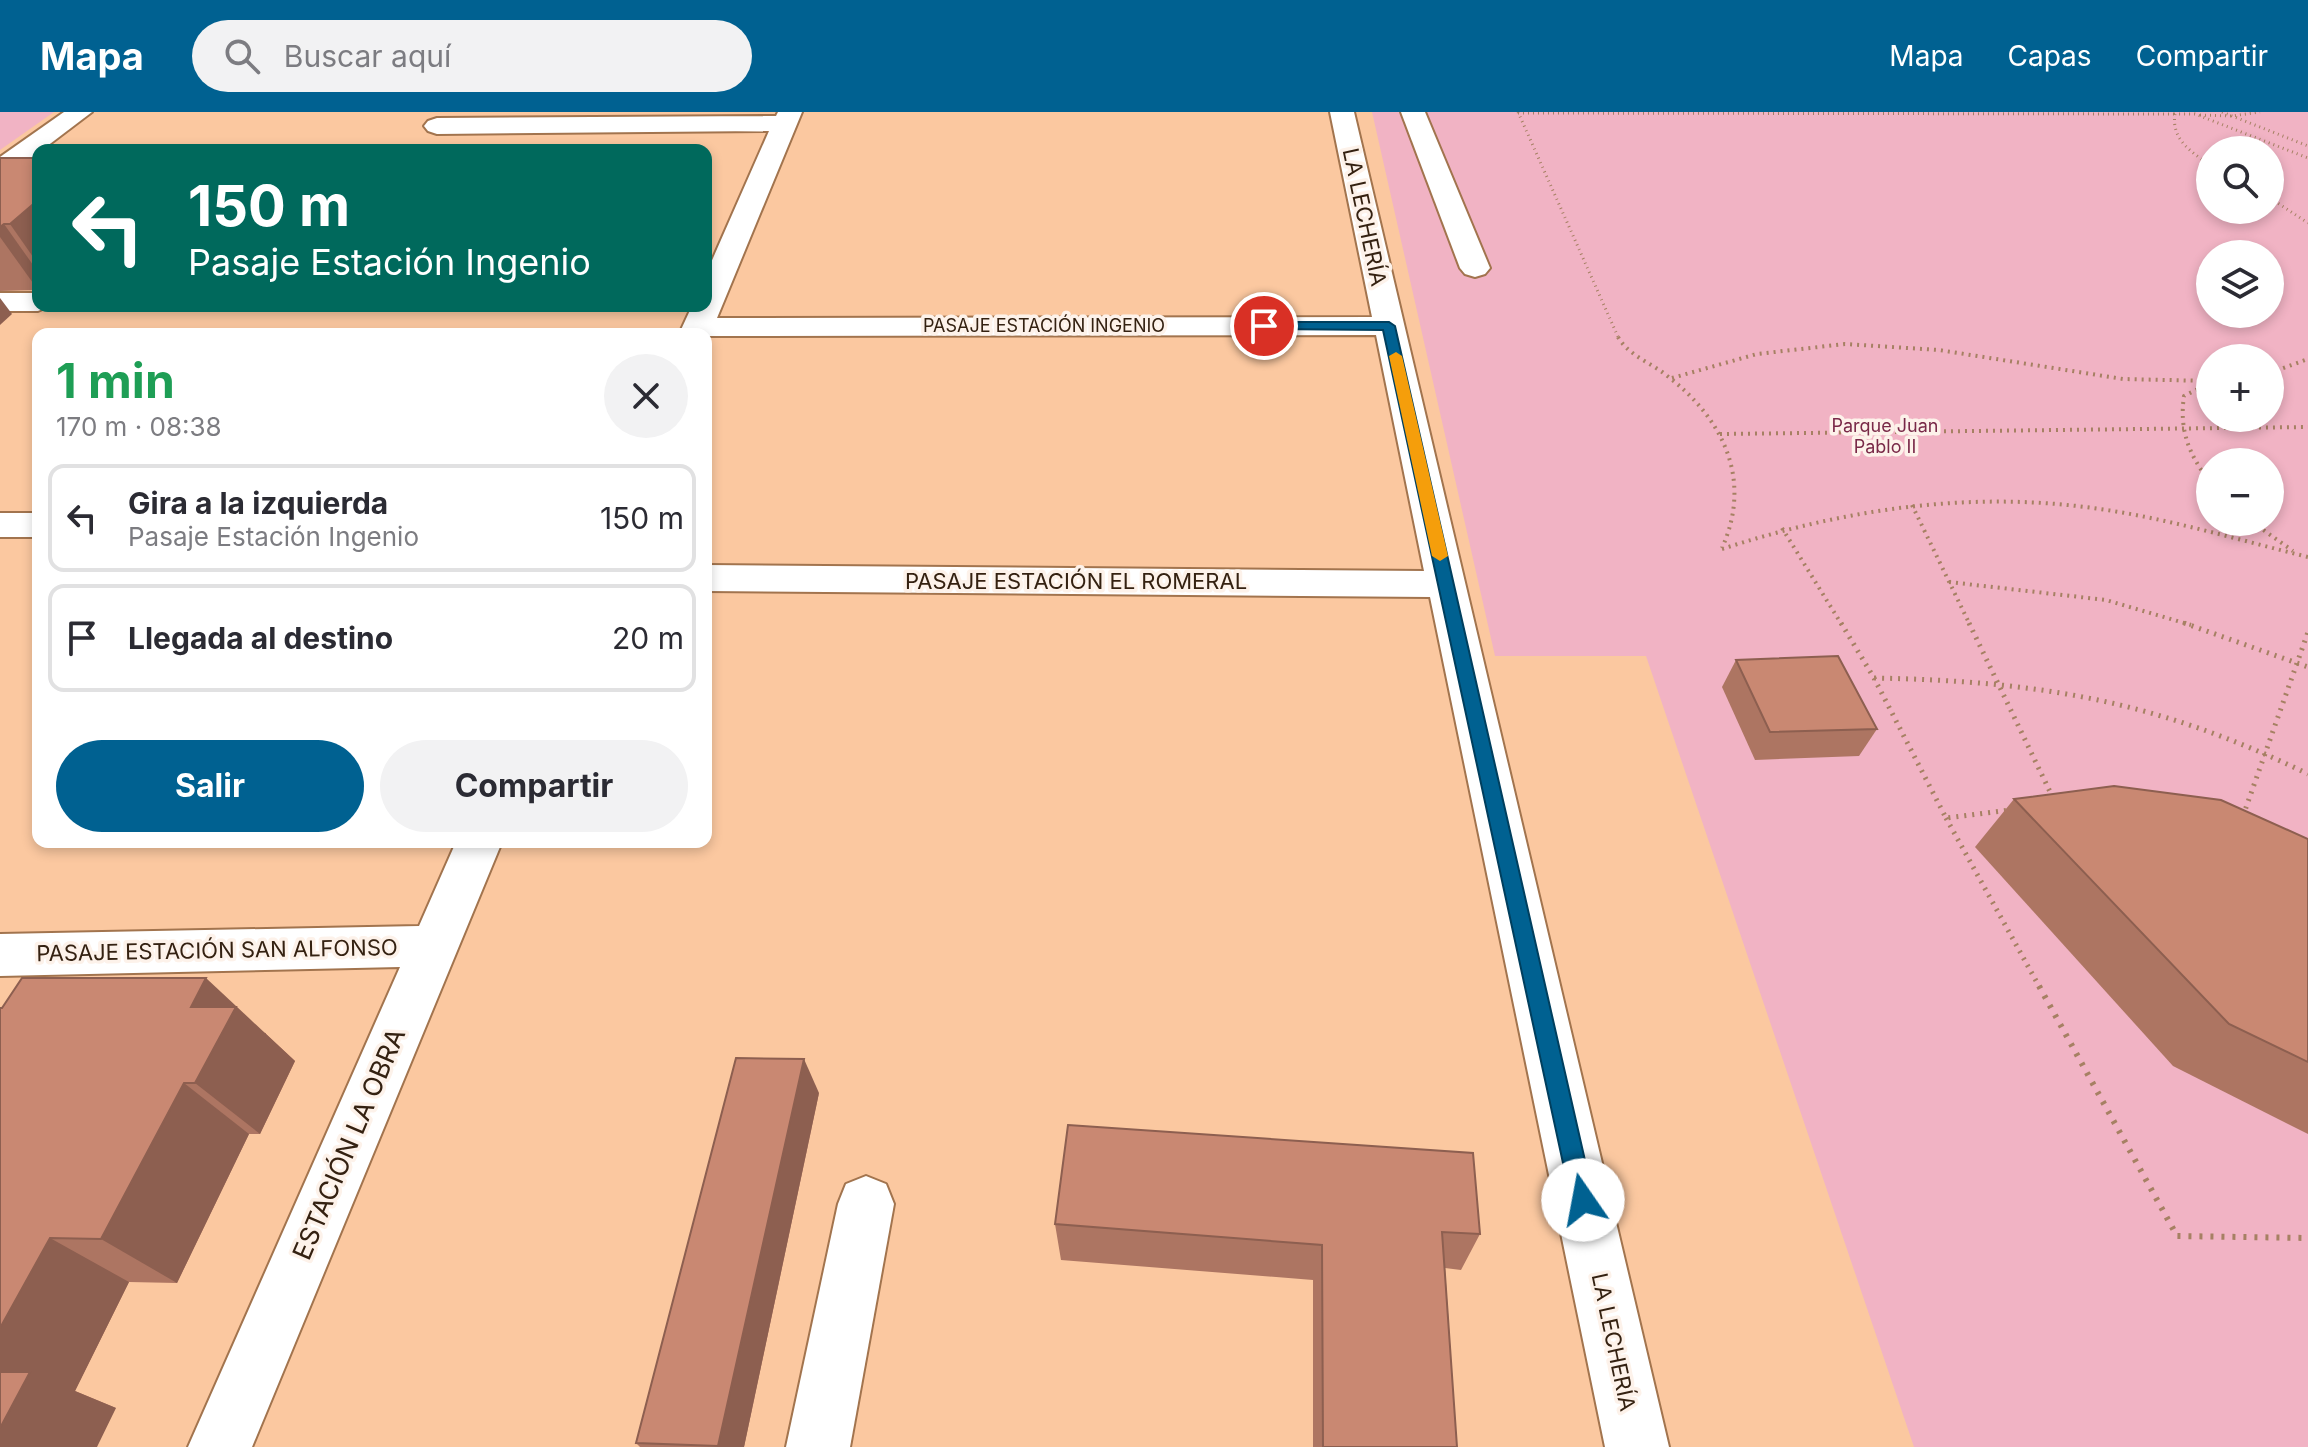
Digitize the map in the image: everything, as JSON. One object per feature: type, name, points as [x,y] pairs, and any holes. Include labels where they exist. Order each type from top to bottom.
[{"type":"street","points":[[35,144],[80,112]]},
{"type":"street","name":"LA LECHERÍA","points":[[1342,112],[1637,1447]]},
{"type":"street","points":[[1413,112],[1475,268]]},
{"type":"street","points":[[437,126],[788,118],[712,294]]},
{"type":"street","points":[[0,169],[32,146]]},
{"type":"street","points":[[0,302],[32,302]]},
{"type":"street","name":"PASAJE ESTACIÓN INGENIO","points":[[703,315],[1389,326]]},
{"type":"street","points":[[0,525],[32,525]]},
{"type":"street","name":"PASAJE ESTACIÓN EL ROMERAL","points":[[712,578],[1446,584]]},
{"type":"street","name":"ESTACIÓN LA OBRA","points":[[220,1447],[476,848]]},
{"type":"street","name":"PASAJE ESTACIÓN SAN ALFONSO","points":[[0,955],[434,946]]},
{"type":"street","points":[[818,1447],[866,1204]]},
{"type":"path","points":[[2260,112],[2232,116],[1518,112],[1622,346],[1672,378],[1699,404],[1720,434],[1736,489],[1734,518],[1722,549],[1782,528],[1912,504],[2055,504],[2098,508],[2308,557]]},
{"type":"path","points":[[2222,112],[2308,146]]},
{"type":"path","points":[[2175,114],[2174,129],[2180,141],[2196,154]]},
{"type":"path","points":[[2195,114],[2308,158]]},
{"type":"path","points":[[2284,207],[2308,223]]},
{"type":"path","points":[[1672,378],[1769,351],[1844,344],[1938,349],[2096,376],[2196,382]]},
{"type":"path","points":[[2284,368],[2308,359]]},
{"type":"path","points":[[2196,390],[2184,396],[2182,429],[2185,445],[2196,461]]},
{"type":"path","points":[[1720,434],[2308,427]]},
{"type":"path","points":[[1912,504],[2059,810]]},
{"type":"path","points":[[1782,528],[1874,678],[1946,818],[2177,1236],[2308,1238]]},
{"type":"path","points":[[2272,536],[2297,554]]},
{"type":"path","points":[[1949,582],[2106,600],[2308,667]]},
{"type":"path","points":[[2240,826],[2308,632]]},
{"type":"path","points":[[1874,678],[1997,684],[2140,708],[2201,726],[2308,774]]},
{"type":"path","points":[[1946,818],[2013,810]]},
{"type":"green space","points":[[0,112],[54,112],[0,150]]},
{"type":"green space","name":"Parque Juan Pablo II","points":[[1372,112],[2308,112],[2308,1447],[1914,1447],[1646,656],[1495,656]]},
{"type":"building","points":[[0,158],[32,158],[32,205],[10,224],[0,227]]},
{"type":"building","points":[[1838,656],[1877,729],[1770,732],[1736,660]]},
{"type":"building","points":[[2114,786],[2221,800],[2308,839],[2308,1062],[2229,1024],[2014,799]]},
{"type":"building","points":[[22,978],[206,978],[191,1007],[236,1007],[195,1083],[184,1083],[101,1239],[50,1238],[0,1328],[0,1008]]},
{"type":"building","points":[[736,1058],[804,1059],[718,1446],[636,1443]]},
{"type":"building","points":[[1068,1125],[1473,1153],[1480,1234],[1442,1232],[1457,1447],[1323,1447],[1322,1245],[1055,1224]]},
{"type":"building","points":[[0,1372],[30,1372],[0,1428]]},
{"type":"slow traffic","points":[[1396,356],[1440,556]]},
{"type":"route","points":[[1264,326],[1389,326],[1583,1200]]}]
